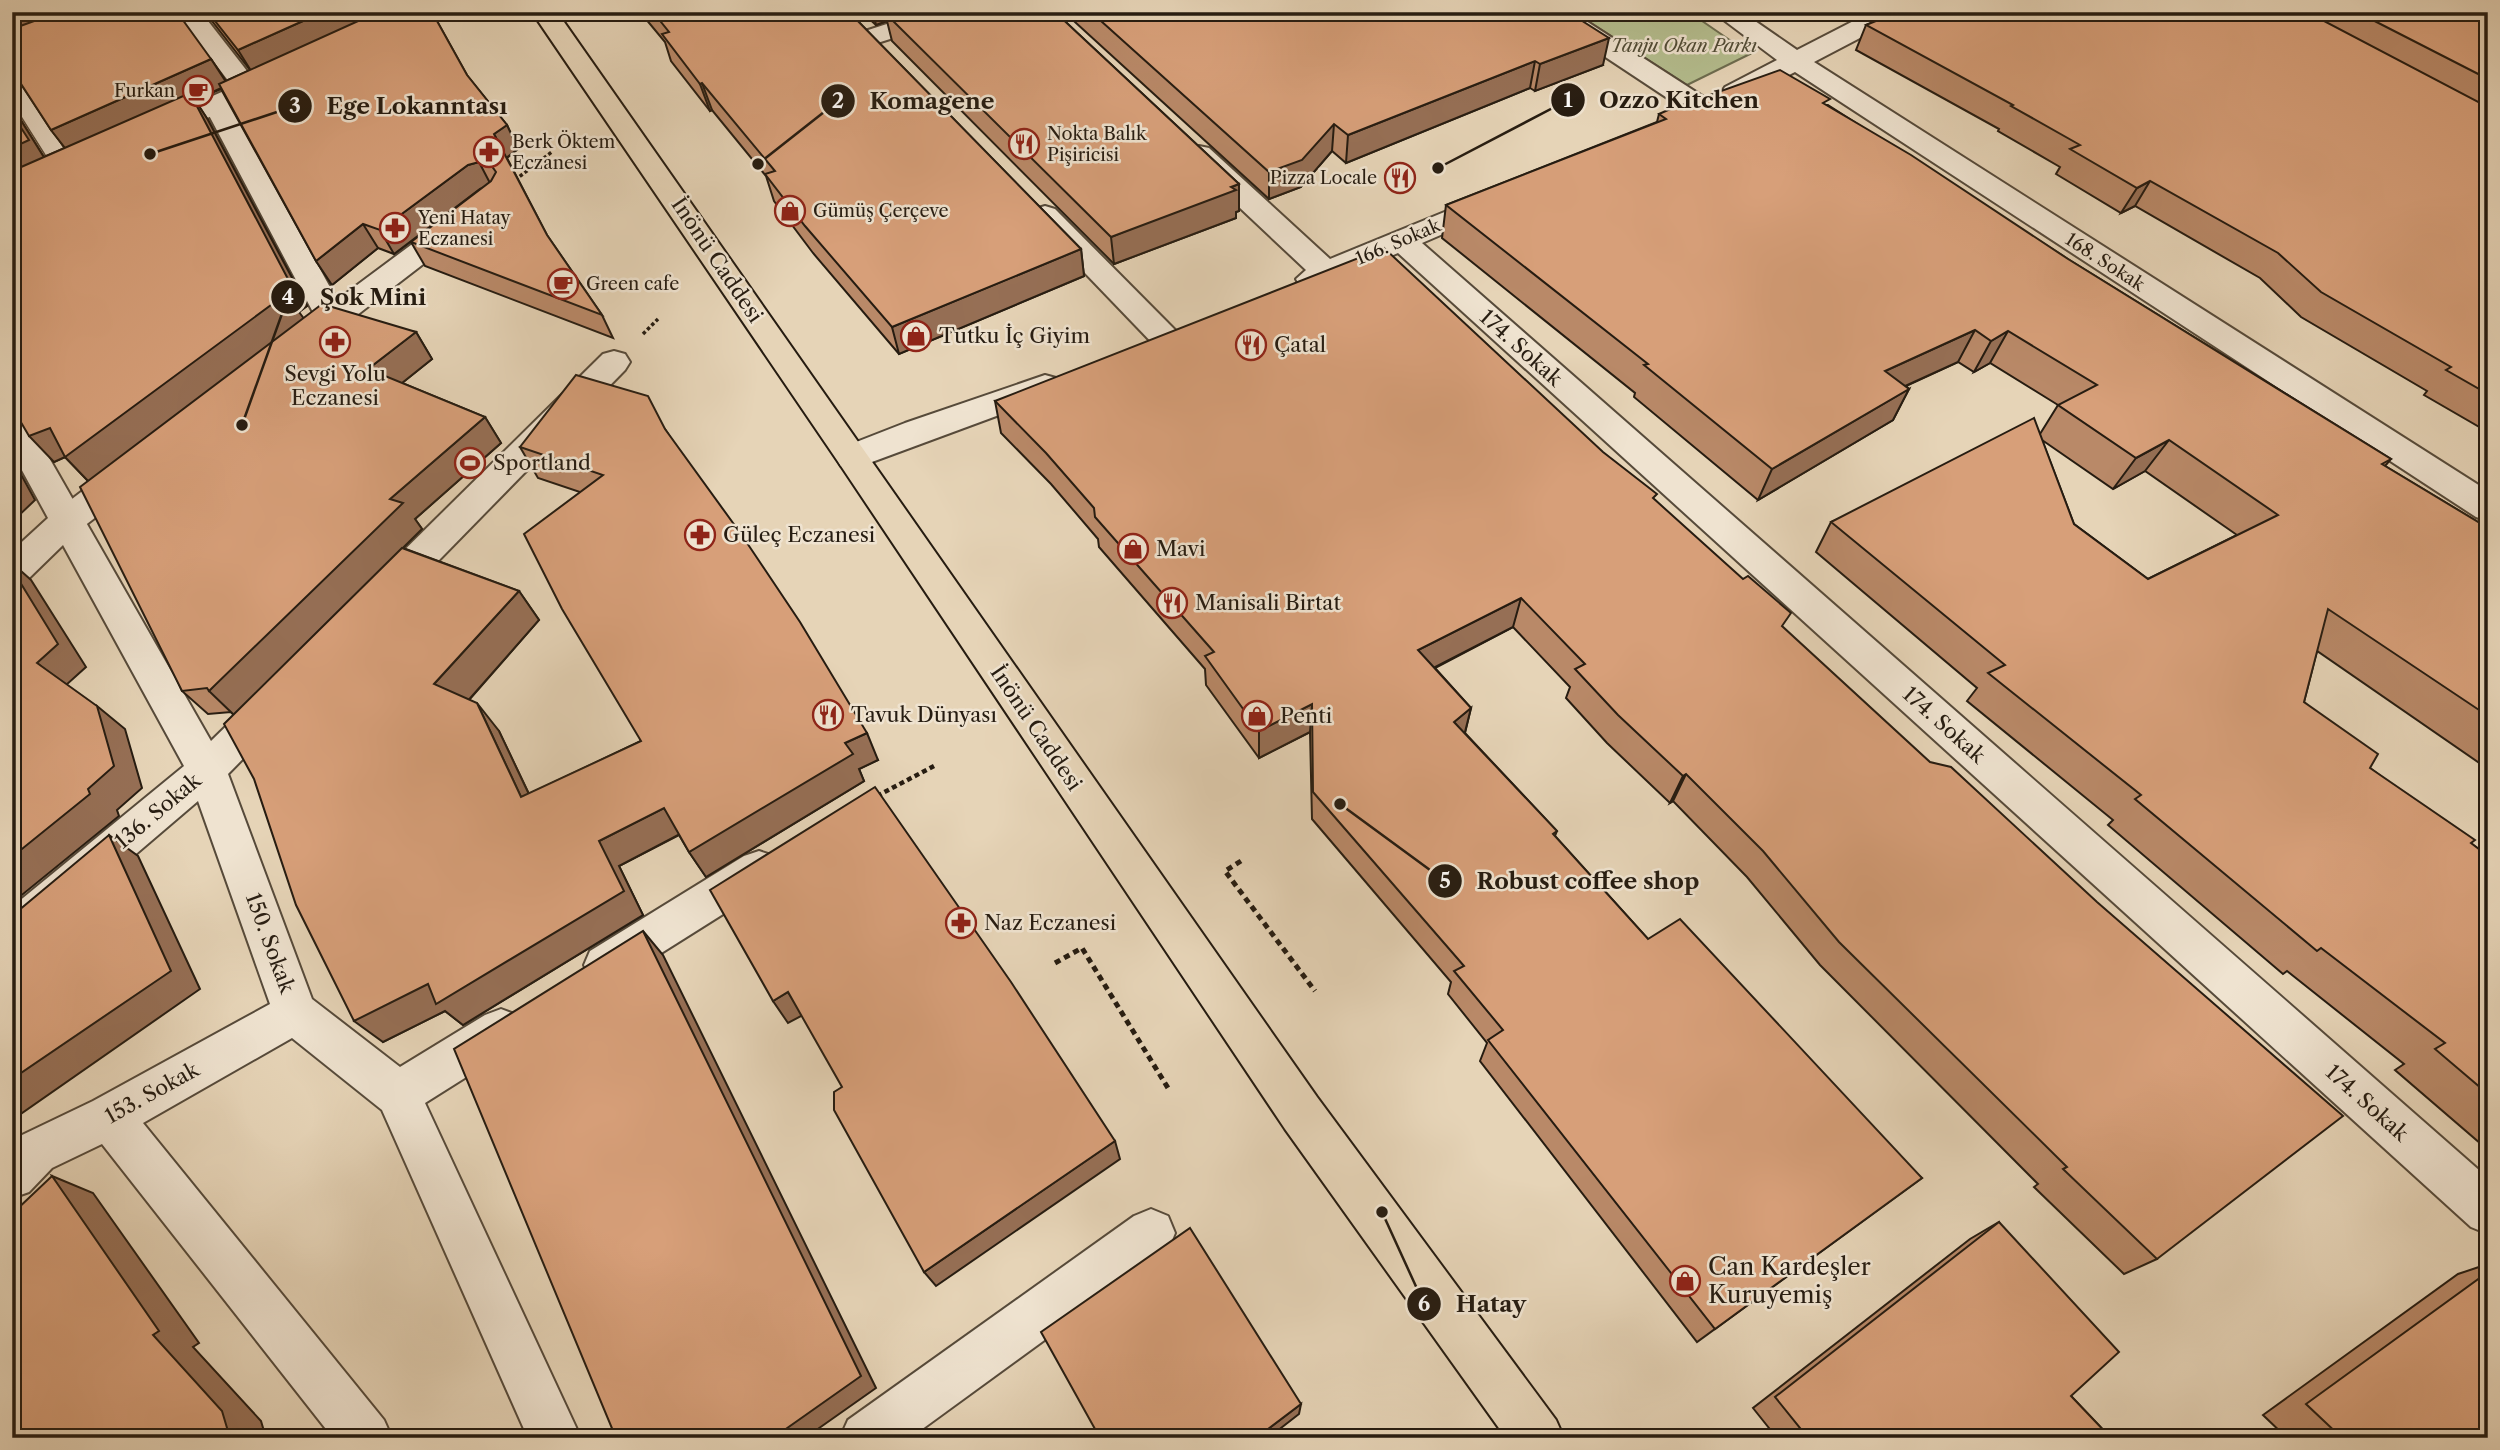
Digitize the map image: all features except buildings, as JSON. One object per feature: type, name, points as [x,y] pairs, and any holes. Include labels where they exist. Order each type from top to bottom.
[{"type":"main road","name":"İnönü Caddesi","points":[[544,12],[853,457],[1301,1113],[1538,1438]]},
{"type":"street","points":[[188,12],[248,89]]},
{"type":"street","points":[[871,38],[951,12]]},
{"type":"street","points":[[1554,12],[1691,115],[1891,12]]},
{"type":"street","name":"168. Sokak","points":[[1725,12],[1797,62],[2474,499]]},
{"type":"street","points":[[129,143],[296,67]]},
{"type":"street","points":[[216,104],[332,319]]},
{"type":"street","points":[[1176,133],[1326,272]]},
{"type":"street","points":[[56,177],[92,160]]},
{"type":"street","points":[[1025,195],[1169,342]]},
{"type":"street","name":"166. Sokak","points":[[1290,288],[1511,195]]},
{"type":"street","points":[[277,361],[492,197]]},
{"type":"street","name":"174. Sokak","points":[[1401,240],[2488,1210]]},
{"type":"street","points":[[362,615],[614,362]]},
{"type":"street","points":[[853,457],[1069,378]]},
{"type":"street","name":"150. Sokak","points":[[12,422],[207,770],[295,1013],[398,1094],[555,1438]]},
{"type":"street","points":[[12,572],[67,521],[155,454]]},
{"type":"street","points":[[2474,499],[2488,470]]},
{"type":"street","name":"136. Sokak","points":[[12,933],[207,770],[295,683]]},
{"type":"street","points":[[573,985],[795,847]]},
{"type":"street","points":[[398,1094],[538,1006]]},
{"type":"street","name":"153. Sokak","points":[[12,1175],[36,1152],[109,1117],[295,1013]]},
{"type":"street","points":[[109,1117],[366,1438]]},
{"type":"street","points":[[866,1438],[1152,1233]]},
{"type":"lane","points":[[12,83],[56,177]]},
{"type":"path","points":[[492,197],[553,152]]},
{"type":"path","points":[[877,796],[934,766]]},
{"type":"path","points":[[1241,861],[1225,871],[1315,991]]},
{"type":"path","points":[[1055,963],[1082,948],[1168,1088]]},
{"type":"green space","name":"Tanju Okan Parkı","points":[[1574,12],[1689,12],[1750,54],[1687,85]]},
{"type":"place","name":"Furkan","points":[[198,91]]},
{"type":"place","name":"Nokta Balık Pişiricisi","points":[[1024,144]]},
{"type":"place","name":"Berk Öktem Eczanesi","points":[[489,152]]},
{"type":"place","name":"Ege Lokanntası","points":[[150,154]]},
{"type":"place","name":"Komagene","points":[[758,164]]},
{"type":"place","name":"Ozzo Kitchen","points":[[1438,168]]},
{"type":"place","name":"Pizza Locale","points":[[1400,178]]},
{"type":"place","name":"Gümüş Çerçeve","points":[[790,211]]},
{"type":"place","name":"Yeni Hatay Eczanesi","points":[[395,228]]},
{"type":"place","name":"Green cafe","points":[[563,284]]},
{"type":"place","name":"Tutku İç Giyim","points":[[916,336]]},
{"type":"place","name":"Sevgi Yolu Eczanesi","points":[[335,342]]},
{"type":"place","name":"Çatal","points":[[1251,345]]},
{"type":"place","name":"Şok Mini","points":[[242,425]]},
{"type":"place","name":"Sportland","points":[[470,463]]},
{"type":"place","name":"Güleç Eczanesi","points":[[700,535]]},
{"type":"place","name":"Mavi","points":[[1133,549]]},
{"type":"place","name":"Manisali Birtat","points":[[1172,603]]},
{"type":"place","name":"Tavuk Dünyası","points":[[828,715]]},
{"type":"place","name":"Penti","points":[[1257,716]]},
{"type":"place","name":"Robust coffee shop","points":[[1340,804]]},
{"type":"place","name":"Naz Eczanesi","points":[[961,923]]},
{"type":"place","name":"Hatay","points":[[1382,1212]]},
{"type":"place","name":"Can Kardeşler Kuruyemiş","points":[[1685,1281]]}]
